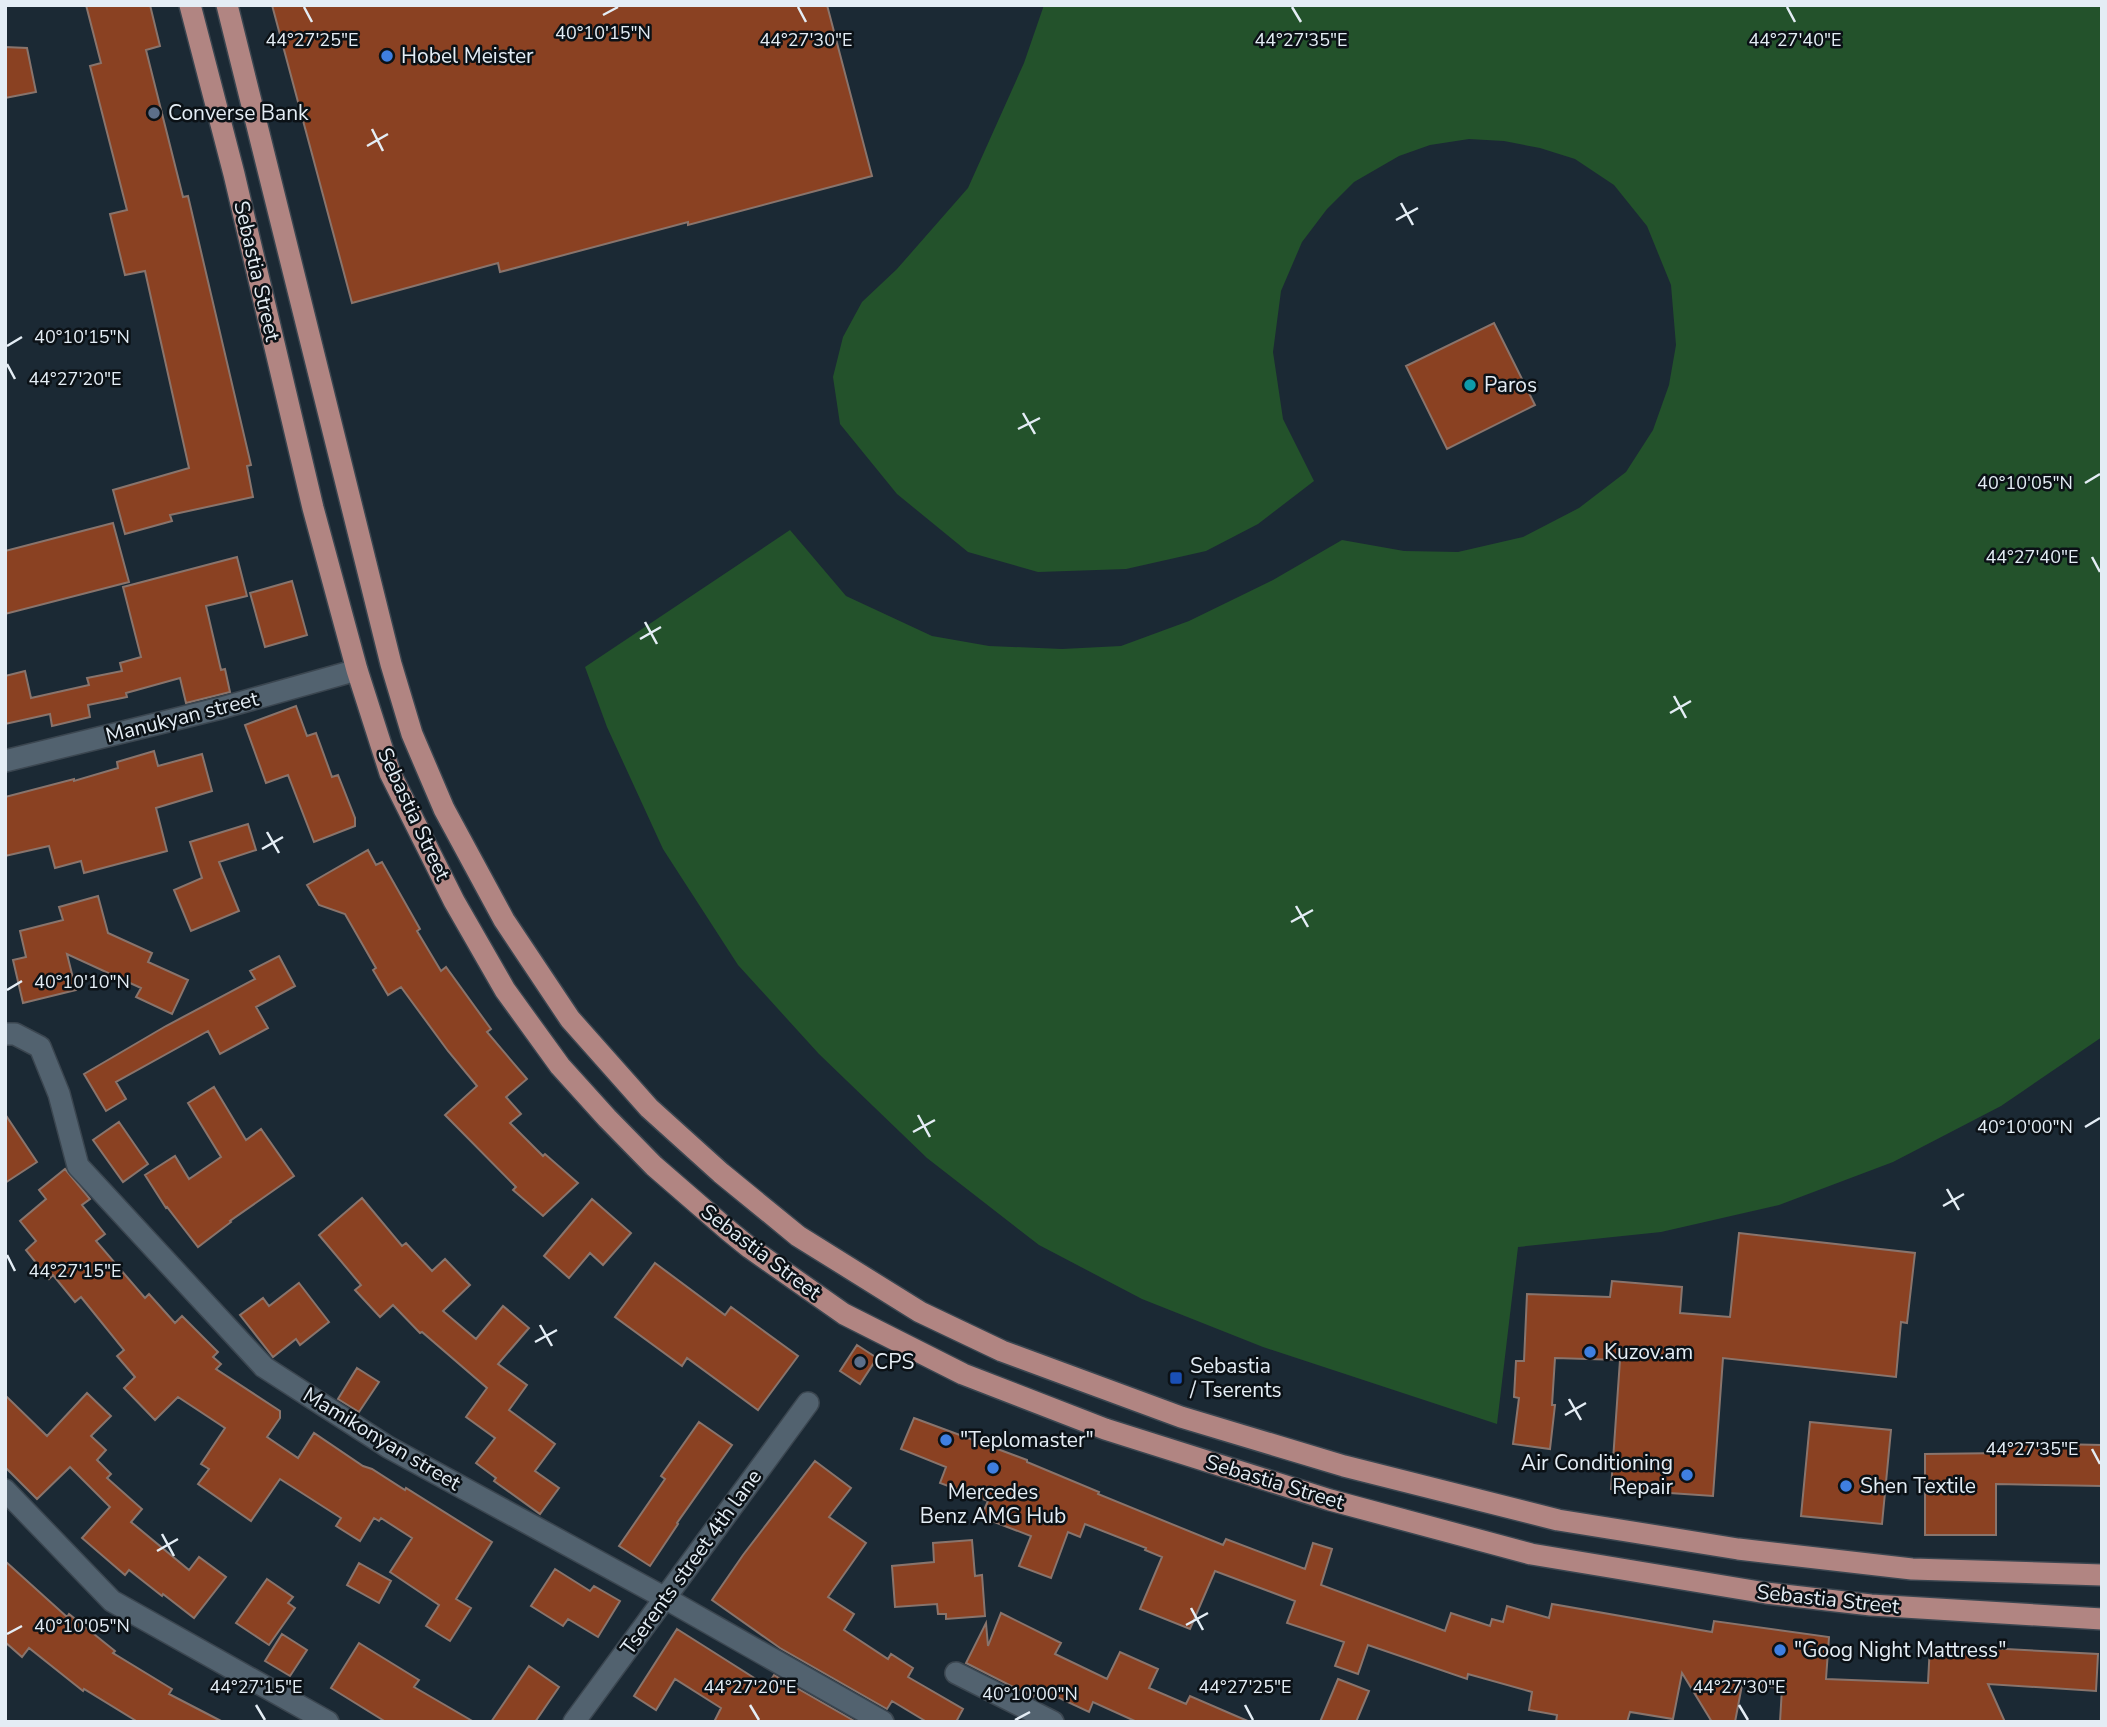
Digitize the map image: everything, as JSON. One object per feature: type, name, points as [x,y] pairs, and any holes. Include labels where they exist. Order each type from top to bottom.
[{"type":"main road","name":"Sebastia Street","points":[[190,5],[234,174],[313,509],[357,670],[390,773],[449,889],[505,990],[560,1066],[654,1166],[750,1248],[844,1314],[962,1374],[1105,1429],[1330,1500],[1531,1554],[1766,1593],[1871,1605],[2102,1619]]},
{"type":"main road","name":"Sebastia Street","points":[[227,5],[385,638],[412,734],[444,809],[498,907],[570,1019],[649,1108],[721,1173],[798,1236],[920,1312],[1002,1351],[1181,1417],[1345,1466],[1558,1520],[1738,1549],[1912,1569],[2102,1575]]},
{"type":"street","name":"Manukyan street","points":[[5,761],[221,708],[357,670]]},
{"type":"street","name":"Mamikonyan street","points":[[5,1034],[15,1034],[40,1047],[59,1094],[78,1166],[264,1367],[388,1447],[666,1598],[883,1722]]},
{"type":"street","name":"Tserents street 4th lane","points":[[574,1722],[808,1403]]},
{"type":"street","points":[[5,1490],[112,1601],[328,1722]]},
{"type":"street","points":[[956,1673],[1053,1722]]},
{"type":"green space","points":[[1044,5],[2102,5],[2102,1037],[2001,1106],[1893,1162],[1779,1205],[1661,1232],[1518,1247],[1497,1424],[1263,1347],[1142,1299],[1039,1245],[927,1158],[819,1054],[738,965],[663,849],[607,727],[585,667],[790,530],[846,596],[932,636],[989,646],[1062,649],[1121,646],[1189,621],[1273,580],[1342,540],[1404,551],[1458,552],[1523,537],[1579,508],[1626,472],[1653,430],[1669,385],[1676,345],[1671,285],[1647,226],[1614,185],[1575,159],[1504,141],[1469,139],[1430,145],[1399,156],[1354,182],[1327,209],[1302,242],[1281,291],[1273,352],[1283,419],[1314,481],[1258,524],[1206,551],[1126,569],[1038,572],[968,552],[897,494],[840,424],[833,377],[843,337],[862,302],[897,269],[968,188],[1024,63]]},
{"type":"building","points":[[86,5],[150,5],[160,46],[146,50],[183,197],[188,196],[251,465],[247,466],[253,497],[170,515],[172,521],[125,534],[113,490],[189,468],[145,271],[125,275],[110,214],[127,210],[90,66],[101,63]]},
{"type":"building","points":[[272,5],[827,5],[872,176],[500,272],[498,263],[352,303]]},
{"type":"building","points":[[5,47],[27,48],[36,92],[5,98]]},
{"type":"building","name":"Paros","points":[[1494,323],[1535,405],[1447,449],[1406,366]]},
{"type":"building","points":[[113,523],[129,582],[5,614],[5,551]]},
{"type":"building","points":[[237,557],[247,596],[206,606],[221,670],[225,669],[230,692],[186,703],[180,678],[126,693],[127,697],[88,705],[90,717],[52,726],[50,714],[5,724],[5,676],[25,671],[31,698],[89,685],[87,678],[122,671],[120,663],[141,657],[123,587]]},
{"type":"building","points":[[292,581],[307,635],[265,647],[250,593]]},
{"type":"building","points":[[296,706],[307,736],[316,733],[332,777],[338,775],[355,818],[355,826],[314,842],[288,775],[266,783],[245,725]]},
{"type":"building","points":[[154,751],[158,766],[202,754],[212,791],[156,808],[167,851],[84,873],[81,861],[55,868],[49,846],[5,856],[5,797],[118,768],[117,762]]},
{"type":"building","points":[[248,824],[256,850],[219,862],[239,911],[191,931],[174,890],[202,878],[190,842]]},
{"type":"building","points":[[368,850],[376,865],[382,862],[441,971],[446,967],[491,1029],[487,1032],[527,1079],[506,1097],[521,1114],[510,1123],[543,1156],[545,1154],[578,1183],[543,1216],[513,1190],[516,1187],[445,1115],[477,1086],[401,987],[388,995],[345,914],[319,905],[307,885]]},
{"type":"building","points":[[98,896],[108,933],[152,953],[148,962],[188,980],[172,1014],[136,997],[141,988],[67,954],[76,990],[23,1003],[13,960],[26,957],[20,931],[63,920],[59,907]]},
{"type":"building","points":[[279,956],[295,986],[256,1007],[268,1028],[220,1054],[208,1031],[116,1082],[126,1099],[106,1111],[84,1074],[166,1026],[255,979],[250,971]]},
{"type":"building","points":[[214,1087],[246,1140],[261,1129],[294,1176],[198,1247],[166,1208],[145,1175],[175,1156],[189,1179],[221,1157],[188,1103]]},
{"type":"building","points":[[5,1114],[37,1162],[5,1183]]},
{"type":"building","points":[[119,1122],[148,1164],[123,1182],[93,1140]]},
{"type":"building","points":[[65,1169],[90,1199],[82,1205],[105,1234],[96,1241],[145,1298],[149,1294],[175,1323],[182,1316],[218,1352],[213,1357],[221,1364],[216,1369],[280,1411],[280,1418],[267,1437],[298,1458],[314,1433],[363,1466],[405,1490],[406,1488],[492,1542],[456,1599],[471,1608],[450,1641],[426,1626],[439,1605],[390,1572],[412,1538],[381,1518],[379,1521],[374,1518],[360,1541],[336,1526],[341,1518],[280,1479],[251,1521],[198,1484],[209,1469],[201,1464],[225,1428],[178,1397],[155,1420],[124,1388],[135,1377],[117,1356],[124,1350],[81,1297],[75,1302],[53,1275],[49,1279],[26,1250],[36,1241],[20,1221],[46,1199],[39,1190]]},
{"type":"building","points":[[362,1198],[402,1246],[406,1243],[432,1271],[445,1259],[470,1285],[443,1311],[476,1339],[503,1306],[529,1328],[498,1364],[527,1385],[509,1410],[555,1444],[535,1471],[559,1488],[540,1514],[494,1481],[496,1478],[476,1463],[495,1438],[466,1417],[487,1388],[420,1333],[393,1305],[380,1317],[355,1290],[361,1285],[319,1235]]},
{"type":"building","points":[[592,1199],[631,1233],[603,1265],[590,1253],[569,1278],[544,1256]]},
{"type":"building","points":[[1739,1233],[1915,1253],[1907,1323],[1901,1322],[1896,1377],[1723,1358],[1713,1496],[1611,1489],[1620,1360],[1555,1358],[1552,1405],[1555,1405],[1550,1449],[1513,1444],[1519,1398],[1514,1397],[1516,1361],[1524,1361],[1527,1294],[1610,1297],[1612,1281],[1682,1287],[1680,1313],[1730,1317]]},
{"type":"building","points":[[655,1263],[725,1315],[731,1307],[798,1356],[758,1410],[687,1358],[682,1366],[615,1317]]},
{"type":"building","points":[[299,1283],[329,1322],[300,1345],[296,1339],[273,1357],[240,1315],[263,1298],[269,1306]]},
{"type":"building","points":[[857,1345],[877,1358],[860,1384],[840,1371]]},
{"type":"building","points":[[357,1368],[379,1382],[359,1412],[338,1399]]},
{"type":"building","points":[[87,1393],[111,1416],[91,1436],[106,1450],[97,1460],[111,1474],[107,1478],[142,1509],[131,1522],[189,1570],[199,1557],[226,1577],[194,1618],[129,1570],[125,1575],[82,1538],[110,1507],[70,1467],[37,1499],[5,1467],[5,1395],[47,1436]]},
{"type":"building","points":[[914,1418],[1027,1460],[1099,1492],[1098,1494],[1223,1545],[1226,1539],[1305,1569],[1313,1543],[1332,1549],[1321,1585],[1445,1631],[1451,1613],[1490,1626],[1492,1619],[1503,1622],[1507,1606],[1549,1618],[1552,1604],[1712,1632],[1714,1621],[1829,1637],[1826,1679],[1928,1683],[1930,1645],[2098,1654],[2096,1691],[1988,1684],[2005,1722],[1780,1722],[1782,1688],[1742,1685],[1735,1722],[1712,1722],[1682,1673],[1673,1719],[1630,1712],[1627,1722],[1556,1722],[1557,1715],[1529,1710],[1532,1692],[1468,1674],[1467,1679],[1368,1645],[1358,1674],[1335,1666],[1344,1642],[1287,1623],[1295,1601],[1215,1571],[1190,1629],[1140,1609],[1162,1557],[1085,1524],[1080,1537],[1068,1532],[1051,1578],[1019,1566],[1031,1536],[981,1517],[988,1501],[940,1483],[946,1467],[901,1449]]},
{"type":"building","points":[[699,1422],[732,1445],[650,1566],[619,1546],[665,1479],[661,1476]]},
{"type":"building","points":[[1810,1422],[1891,1430],[1882,1524],[1801,1516]]},
{"type":"building","points":[[2005,1443],[2102,1445],[2102,1486],[1996,1484],[1996,1535],[1925,1535],[1925,1454],[2005,1453]]},
{"type":"building","points":[[815,1461],[851,1488],[829,1517],[866,1543],[828,1597],[854,1614],[844,1630],[888,1659],[891,1654],[913,1668],[908,1677],[963,1709],[956,1722],[927,1722],[892,1701],[887,1709],[780,1648],[712,1600]]},
{"type":"building","points":[[972,1540],[975,1576],[982,1575],[985,1616],[946,1619],[946,1614],[938,1614],[937,1604],[895,1607],[892,1566],[934,1562],[933,1543]]},
{"type":"building","points":[[5,1561],[67,1617],[69,1614],[115,1651],[113,1653],[172,1689],[169,1694],[223,1722],[138,1722],[84,1689],[83,1691],[29,1648],[22,1657],[5,1642]]},
{"type":"building","points":[[359,1563],[391,1581],[379,1603],[347,1585]]},
{"type":"building","points":[[555,1569],[590,1591],[594,1586],[620,1601],[598,1637],[568,1619],[563,1626],[531,1606]]},
{"type":"building","points":[[267,1579],[293,1597],[288,1603],[295,1608],[269,1645],[236,1623]]},
{"type":"building","points":[[1001,1613],[1061,1643],[1055,1654],[1107,1679],[1120,1652],[1158,1669],[1149,1688],[1186,1704],[1190,1696],[1250,1722],[1137,1722],[1093,1702],[1089,1712],[1038,1688],[1033,1697],[966,1663],[986,1623],[988,1646]]},
{"type":"building","points":[[677,1629],[767,1686],[774,1675],[856,1722],[714,1722],[721,1708],[675,1679],[656,1710],[634,1696]]},
{"type":"building","points":[[282,1634],[307,1650],[290,1676],[265,1661]]},
{"type":"building","points":[[359,1643],[419,1680],[414,1687],[474,1722],[386,1722],[331,1688]]},
{"type":"building","points":[[529,1666],[559,1687],[535,1722],[491,1722]]},
{"type":"building","points":[[1338,1679],[1369,1691],[1356,1722],[1320,1722]]},
{"type":"place","name":"Hobel Meister","points":[[387,56]]},
{"type":"place","name":"Converse Bank","points":[[154,113]]},
{"type":"place","name":"Paros","points":[[1470,385]]},
{"type":"place","name":"Kuzov.am","points":[[1590,1352]]},
{"type":"place","name":"CPS","points":[[860,1362]]},
{"type":"place","name":"Sebastia / Tserents","points":[[1176,1378]]},
{"type":"place","name":"\"Teplomaster\"","points":[[946,1440]]},
{"type":"place","name":"Mercedes Benz AMG Hub","points":[[993,1468]]},
{"type":"place","name":"Air Conditioning Repair","points":[[1687,1475]]},
{"type":"place","name":"Shen Textile","points":[[1846,1486]]},
{"type":"place","name":"\"Goog Night Mattress\"","points":[[1780,1650]]}]
